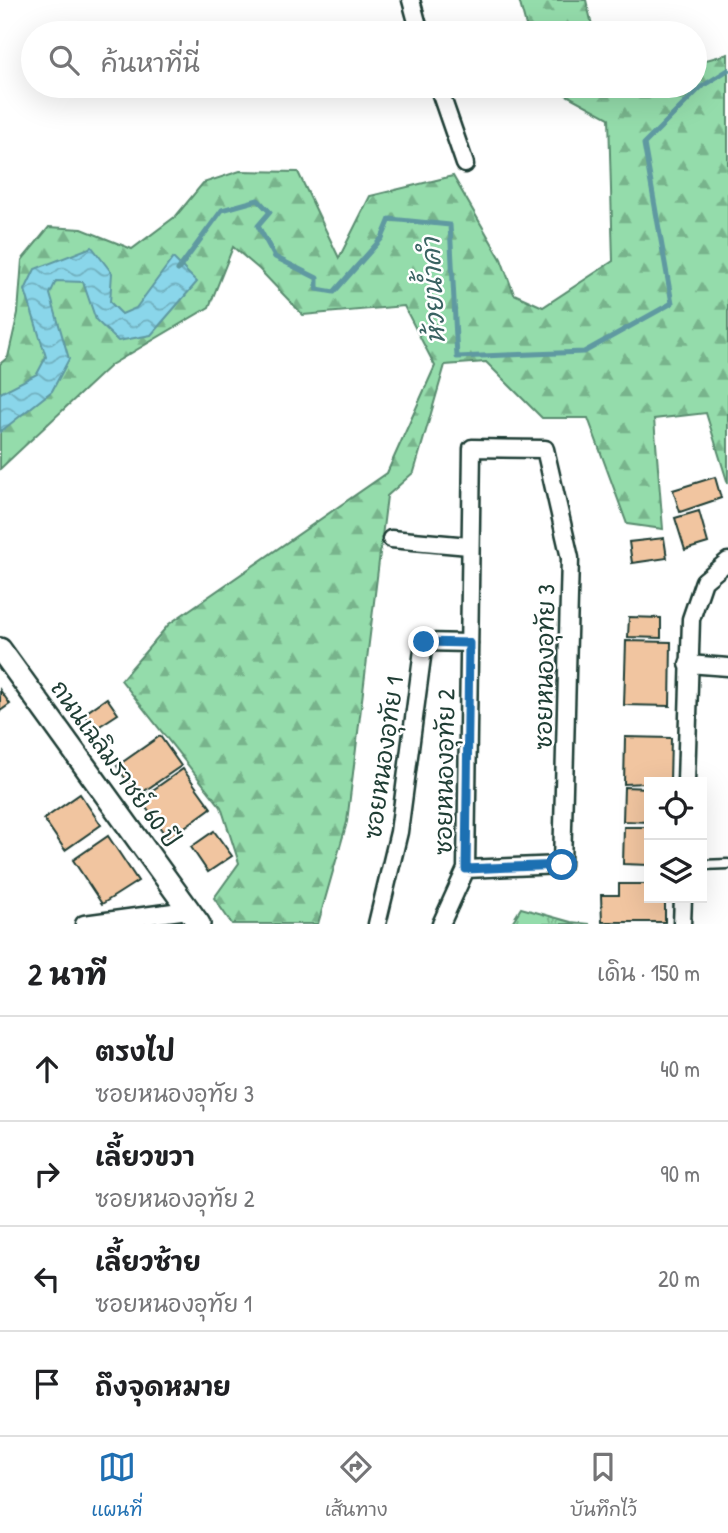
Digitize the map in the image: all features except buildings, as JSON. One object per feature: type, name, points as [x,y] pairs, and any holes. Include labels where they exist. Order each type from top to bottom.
[{"type":"street","points":[[411,0],[417,21]]},
{"type":"street","points":[[442,98],[465,164]]},
{"type":"street","name":"ซอยหนองอุทัย 2","points":[[441,924],[466,869],[472,448]]},
{"type":"street","name":"ซอยหนองอุทัย 3","points":[[466,869],[562,865],[570,558],[545,449],[472,448]]},
{"type":"street","points":[[391,539],[469,547]]},
{"type":"street","points":[[686,777],[691,619],[705,581],[728,561]]},
{"type":"street","name":"ซอยหนองอุทัย 1","points":[[377,924],[399,832],[424,642],[469,643]]},
{"type":"street","name":"ถนนเฉลิมราชย์ 60 ปี","points":[[0,649],[194,917]]},
{"type":"street","points":[[688,664],[728,667]]},
{"type":"street","points":[[682,924],[683,903]]},
{"type":"street","points":[[84,924],[194,917]]},
{"type":"lane","points":[[707,865],[728,863]]},
{"type":"green space","points":[[519,0],[586,0],[591,21],[525,21]]},
{"type":"green space","points":[[728,54],[728,484],[706,413],[654,419],[663,529],[627,524],[588,418],[542,418],[486,362],[445,365],[414,472],[387,496],[347,822],[318,924],[232,924],[214,898],[239,863],[221,807],[121,680],[169,624],[387,473],[435,366],[404,306],[303,315],[259,269],[233,247],[209,307],[111,365],[0,469],[0,364],[8,357],[18,313],[22,260],[49,227],[82,229],[132,249],[176,216],[203,183],[240,171],[298,172],[339,258],[370,196],[453,176],[501,259],[514,294],[543,307],[613,261],[609,118],[572,98],[707,98],[707,60]]},
{"type":"green space","points":[[521,908],[571,922],[590,924],[511,924]]},
{"type":"water","points":[[92,247],[112,273],[110,302],[122,314],[136,308],[173,258],[197,282],[151,335],[118,341],[96,320],[83,282],[56,281],[50,294],[69,359],[52,391],[0,432],[0,393],[37,374],[46,357],[25,290],[35,269]]},
{"type":"waterway","name":"ห้วยน้ำคำ","points":[[707,83],[728,70]]},
{"type":"waterway","name":"ห้วยน้ำคำ","points":[[178,270],[222,210],[258,200],[270,212],[258,226],[275,257],[317,278],[317,289],[334,292],[382,238],[390,219],[450,225],[457,357],[584,352],[672,303],[644,144],[690,98]]},
{"type":"route","points":[[424,642],[469,643],[466,869],[562,865]]}]
